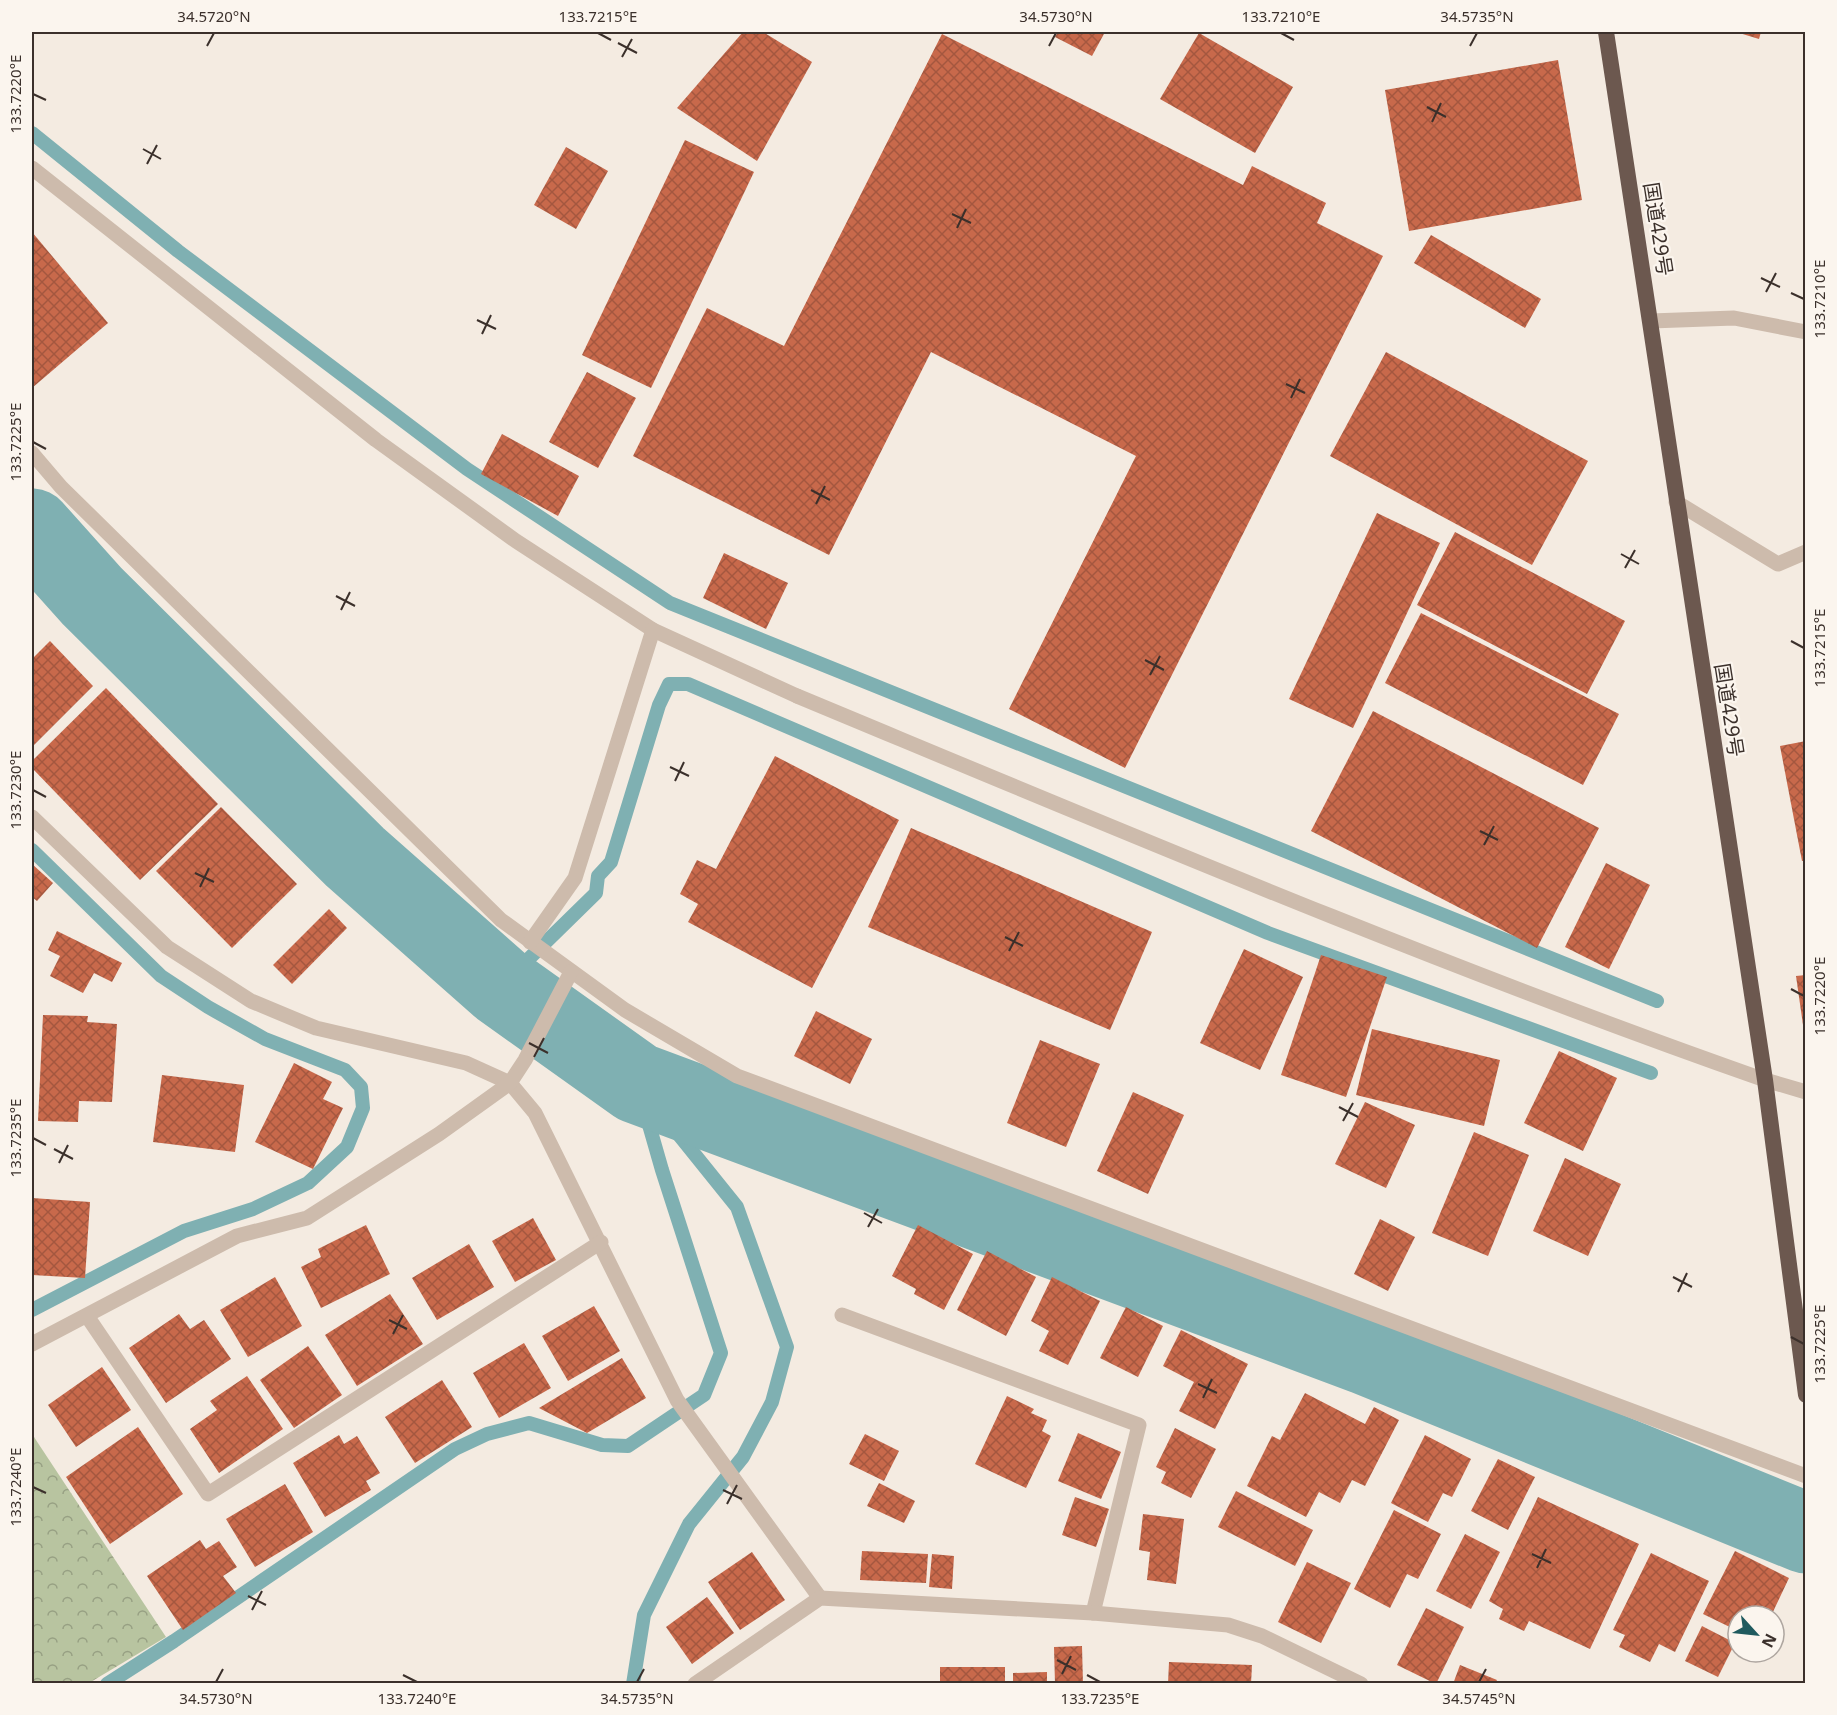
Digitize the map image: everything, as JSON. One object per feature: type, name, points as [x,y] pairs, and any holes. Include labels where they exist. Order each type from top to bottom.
[{"type":"highway","name":"国道429号","points":[[1606,32],[1765,1080],[1806,1395]]},
{"type":"street","points":[[32,168],[376,440],[516,542],[653,630],[798,696],[1248,884],[1656,1042],[1806,1092]]},
{"type":"street","points":[[1651,321],[1734,318],[1806,332]]},
{"type":"street","points":[[32,453],[61,487],[501,920],[553,958],[568,978],[737,1076],[1806,1476]]},
{"type":"street","points":[[1676,502],[1778,564],[1806,552]]},
{"type":"street","points":[[533,944],[575,878],[653,630]]},
{"type":"street","points":[[32,817],[168,947],[251,1001],[316,1028],[466,1063],[510,1083],[535,1113],[601,1242],[677,1401],[743,1487],[819,1598]]},
{"type":"street","points":[[32,1344],[237,1236],[307,1218],[439,1134],[510,1083],[525,1060],[568,978]]},
{"type":"street","points":[[87,1316],[208,1494],[601,1242]]},
{"type":"street","points":[[842,1315],[1139,1425],[1093,1613]]},
{"type":"street","points":[[695,1683],[819,1598],[1093,1613],[1228,1625],[1262,1636],[1361,1683]]},
{"type":"green space","points":[[32,1434],[166,1637],[89,1683],[32,1683]]},
{"type":"building","points":[[743,32],[763,32],[812,62],[757,161],[677,108]]},
{"type":"building","points":[[1058,32],[1105,32],[1092,56],[1055,37]]},
{"type":"building","points":[[1736,32],[1761,32],[1759,39]]},
{"type":"building","points":[[1199,33],[1293,87],[1255,153],[1160,99]]},
{"type":"building","points":[[942,34],[1243,185],[1252,166],[1326,203],[1317,223],[1383,256],[1125,768],[1009,709],[1136,456],[931,352],[829,555],[633,456],[707,308],[784,346]]},
{"type":"building","points":[[1558,60],[1582,200],[1409,231],[1385,90]]},
{"type":"building","points":[[685,140],[754,172],[651,388],[582,355]]},
{"type":"building","points":[[566,147],[608,171],[576,229],[534,205]]},
{"type":"building","points":[[32,232],[108,323],[32,388]]},
{"type":"building","points":[[1431,235],[1541,299],[1525,328],[1414,263]]},
{"type":"building","points":[[1386,352],[1588,461],[1532,565],[1330,456]]},
{"type":"building","points":[[587,372],[636,398],[598,468],[549,442]]},
{"type":"building","points":[[502,434],[579,476],[558,516],[481,474]]},
{"type":"building","points":[[1377,513],[1440,543],[1353,728],[1289,699]]},
{"type":"building","points":[[1455,532],[1625,621],[1587,694],[1417,605]]},
{"type":"building","points":[[724,553],[788,583],[766,629],[703,598]]},
{"type":"building","points":[[1421,613],[1619,714],[1583,785],[1385,683]]},
{"type":"building","points":[[50,641],[93,686],[34,745],[32,743],[32,659]]},
{"type":"building","points":[[106,688],[218,804],[140,880],[32,768],[32,761]]},
{"type":"building","points":[[1373,711],[1599,828],[1537,948],[1311,831]]},
{"type":"building","points":[[1806,741],[1806,860],[1802,861],[1780,746]]},
{"type":"building","points":[[775,756],[899,820],[812,988],[688,922],[698,904],[680,894],[697,860],[716,869]]},
{"type":"building","points":[[221,807],[297,884],[232,948],[156,871]]},
{"type":"building","points":[[911,828],[1152,932],[1110,1030],[868,927]]},
{"type":"building","points":[[1606,863],[1650,885],[1609,969],[1565,947]]},
{"type":"building","points":[[32,864],[53,883],[37,901],[32,897]]},
{"type":"building","points":[[329,909],[347,928],[292,984],[273,965]]},
{"type":"building","points":[[57,931],[122,963],[112,982],[94,973],[83,993],[50,976],[60,956],[48,950]]},
{"type":"building","points":[[1244,949],[1303,977],[1260,1070],[1200,1043]]},
{"type":"building","points":[[1321,955],[1387,977],[1346,1097],[1281,1075]]},
{"type":"building","points":[[1806,975],[1806,1032],[1804,1032],[1796,976]]},
{"type":"building","points":[[816,1011],[872,1039],[850,1084],[794,1056]]},
{"type":"building","points":[[43,1015],[88,1016],[87,1022],[117,1024],[112,1102],[79,1101],[78,1122],[38,1121]]},
{"type":"building","points":[[1372,1029],[1500,1060],[1484,1126],[1356,1095]]},
{"type":"building","points":[[1040,1040],[1100,1064],[1066,1147],[1007,1123]]},
{"type":"building","points":[[1559,1051],[1617,1078],[1583,1151],[1524,1123]]},
{"type":"building","points":[[294,1063],[332,1082],[323,1099],[343,1108],[313,1169],[255,1142]]},
{"type":"building","points":[[162,1075],[244,1085],[235,1152],[153,1142]]},
{"type":"building","points":[[1133,1092],[1184,1115],[1148,1194],[1097,1171]]},
{"type":"building","points":[[1365,1102],[1415,1125],[1386,1188],[1335,1164]]},
{"type":"building","points":[[1474,1132],[1529,1155],[1488,1256],[1432,1233]]},
{"type":"building","points":[[1565,1158],[1621,1184],[1588,1256],[1533,1231]]},
{"type":"building","points":[[32,1198],[90,1202],[85,1278],[32,1275]]},
{"type":"building","points":[[533,1218],[556,1260],[515,1282],[492,1241]]},
{"type":"building","points":[[1380,1219],[1415,1237],[1388,1291],[1354,1274]]},
{"type":"building","points":[[366,1225],[390,1274],[321,1308],[301,1267],[321,1257],[318,1249]]},
{"type":"building","points":[[918,1225],[973,1254],[944,1310],[914,1294],[916,1289],[892,1276]]},
{"type":"building","points":[[469,1244],[494,1287],[437,1320],[412,1278]]},
{"type":"building","points":[[987,1251],[1036,1277],[1006,1336],[957,1310]]},
{"type":"building","points":[[275,1277],[302,1326],[248,1357],[220,1310]]},
{"type":"building","points":[[1052,1277],[1100,1301],[1068,1365],[1039,1351],[1049,1331],[1031,1321]]},
{"type":"building","points":[[390,1294],[423,1344],[357,1386],[325,1335]]},
{"type":"building","points":[[594,1306],[620,1351],[568,1381],[542,1336]]},
{"type":"building","points":[[1126,1307],[1163,1326],[1138,1377],[1100,1358]]},
{"type":"building","points":[[179,1314],[190,1329],[204,1320],[231,1359],[166,1403],[129,1348]]},
{"type":"building","points":[[1181,1330],[1248,1364],[1215,1429],[1179,1411],[1194,1382],[1163,1366]]},
{"type":"building","points":[[524,1343],[551,1388],[499,1418],[473,1373]]},
{"type":"building","points":[[308,1346],[342,1395],[294,1428],[260,1380]]},
{"type":"building","points":[[622,1358],[646,1398],[587,1433],[539,1408]]},
{"type":"building","points":[[102,1367],[131,1410],[76,1447],[48,1405]]},
{"type":"building","points":[[247,1376],[283,1429],[219,1473],[190,1429],[217,1410],[210,1401]]},
{"type":"building","points":[[442,1380],[472,1427],[415,1463],[385,1417]]},
{"type":"building","points":[[1305,1393],[1365,1424],[1374,1407],[1399,1420],[1365,1486],[1352,1480],[1340,1503],[1319,1492],[1306,1517],[1247,1486],[1272,1436],[1280,1440]]},
{"type":"building","points":[[1007,1396],[1034,1409],[1031,1413],[1047,1420],[1042,1431],[1051,1436],[1026,1488],[975,1464]]},
{"type":"building","points":[[138,1427],[183,1494],[110,1544],[66,1477]]},
{"type":"building","points":[[1175,1428],[1216,1449],[1191,1498],[1161,1483],[1166,1472],[1156,1467]]},
{"type":"building","points":[[1078,1433],[1121,1452],[1101,1499],[1058,1481]]},
{"type":"building","points":[[865,1434],[899,1451],[884,1481],[849,1464]]},
{"type":"building","points":[[339,1435],[344,1444],[357,1436],[380,1473],[366,1481],[371,1490],[325,1517],[293,1463]]},
{"type":"building","points":[[1425,1435],[1471,1459],[1452,1497],[1443,1493],[1428,1522],[1391,1503]]},
{"type":"building","points":[[1498,1459],[1535,1477],[1508,1530],[1471,1511]]},
{"type":"building","points":[[879,1483],[915,1501],[904,1523],[867,1506]]},
{"type":"building","points":[[285,1484],[313,1532],[255,1567],[226,1519]]},
{"type":"building","points":[[1236,1491],[1313,1530],[1295,1566],[1218,1527]]},
{"type":"building","points":[[1075,1497],[1109,1509],[1096,1547],[1062,1535]]},
{"type":"building","points":[[1538,1497],[1639,1544],[1590,1649],[1529,1621],[1524,1631],[1499,1619],[1503,1609],[1489,1601]]},
{"type":"building","points":[[1394,1510],[1441,1534],[1418,1579],[1407,1574],[1390,1608],[1354,1589]]},
{"type":"building","points":[[1143,1514],[1184,1519],[1176,1584],[1147,1580],[1150,1552],[1139,1550]]},
{"type":"building","points":[[1465,1534],[1500,1552],[1471,1609],[1436,1591]]},
{"type":"building","points":[[200,1540],[206,1549],[219,1541],[237,1567],[223,1576],[236,1593],[183,1630],[147,1576]]},
{"type":"building","points":[[862,1551],[928,1554],[926,1583],[860,1580]]},
{"type":"building","points":[[1735,1551],[1789,1578],[1777,1604],[1726,1604],[1726,1625],[1703,1614]]},
{"type":"building","points":[[752,1552],[785,1600],[740,1630],[708,1582]]},
{"type":"building","points":[[1651,1553],[1709,1581],[1675,1652],[1659,1644],[1650,1662],[1619,1647],[1625,1635],[1613,1630]]},
{"type":"building","points":[[932,1554],[954,1556],[952,1589],[929,1587]]},
{"type":"building","points":[[1307,1562],[1351,1583],[1321,1643],[1278,1622]]},
{"type":"building","points":[[707,1597],[734,1633],[692,1664],[666,1627]]},
{"type":"building","points":[[1426,1608],[1464,1627],[1436,1684],[1397,1665]]},
{"type":"building","points":[[1702,1626],[1726,1638],[1726,1661],[1718,1677],[1685,1661]]},
{"type":"building","points":[[1082,1646],[1083,1684],[1055,1684],[1054,1647]]},
{"type":"building","points":[[1169,1662],[1252,1665],[1251,1684],[1168,1684]]},
{"type":"building","points":[[1460,1665],[1497,1680],[1495,1684],[1453,1684]]},
{"type":"building","points":[[940,1667],[1005,1667],[1005,1684],[940,1684]]},
{"type":"building","points":[[1047,1672],[1047,1684],[1013,1684],[1013,1673]]},
{"type":"waterway","points":[[32,133],[178,251],[467,469],[670,603],[1657,1001]]},
{"type":"waterway","points":[[32,529],[92,596],[355,857],[501,986],[637,1083],[1365,1354],[1806,1533]]},
{"type":"waterway","points":[[501,986],[596,893],[598,876],[611,862],[659,705],[669,684],[688,684],[1268,933],[1651,1073]]},
{"type":"waterway","points":[[32,850],[161,976],[208,1007],[265,1039],[345,1070],[361,1087],[363,1108],[347,1147],[308,1183],[253,1209],[184,1231],[32,1310]]},
{"type":"waterway","points":[[107,1684],[174,1641],[455,1449],[487,1434],[529,1423],[602,1445],[628,1446],[704,1395],[721,1353],[662,1170],[637,1083]]},
{"type":"waterway","points":[[633,1684],[644,1615],[689,1524],[743,1457],[772,1402],[787,1347],[737,1207],[642,1089]]}]
